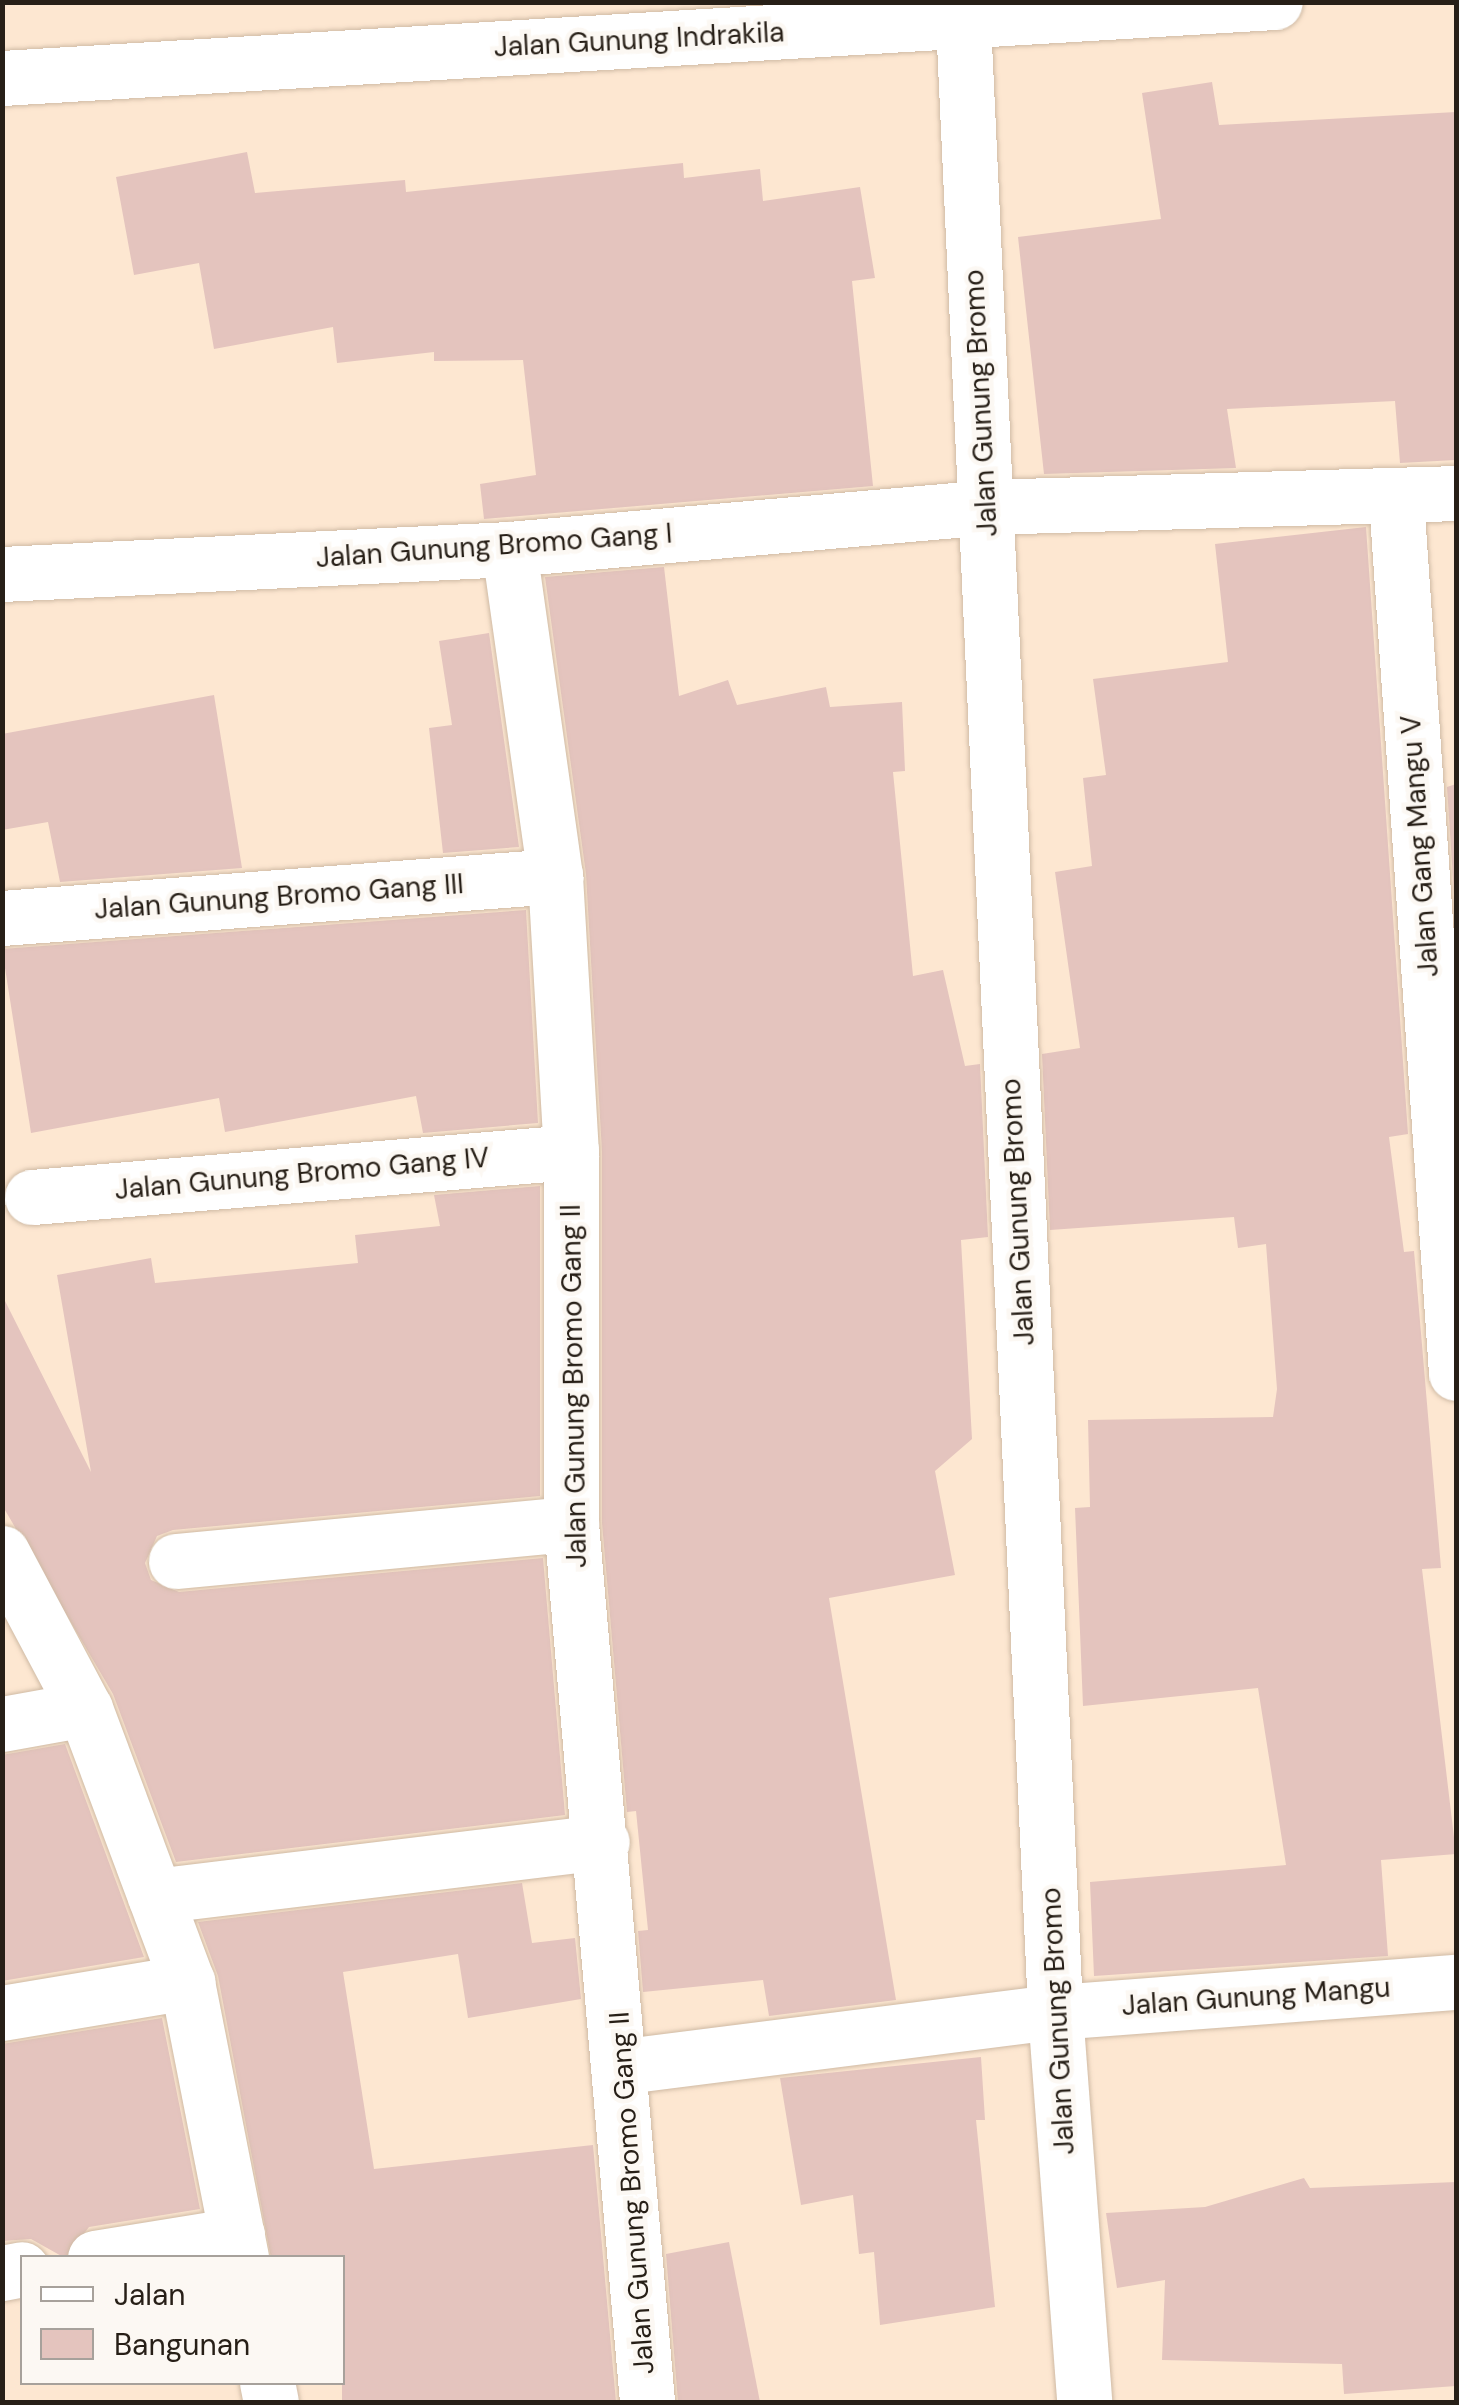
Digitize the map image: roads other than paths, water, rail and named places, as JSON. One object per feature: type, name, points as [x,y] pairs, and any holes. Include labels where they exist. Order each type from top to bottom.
[{"type":"street","name":"Jalan Gunung Indrakila","points":[[2,78],[963,21],[1053,9],[1275,2]]},
{"type":"street","name":"Jalan Gunung Bromo","points":[[963,21],[1055,2012],[1084,2402]]},
{"type":"street","name":"Jalan Gunung Bromo Gang I","points":[[2,574],[510,549],[986,508],[1396,499],[1456,493]]},
{"type":"street","name":"Jalan Gang Mangu V","points":[[1396,499],[1453,1262],[1456,1373]]},
{"type":"street","name":"Jalan Gunung Bromo Gang II","points":[[510,549],[555,876],[571,1152],[571,1524],[625,2066],[647,2402]]},
{"type":"street","name":"Jalan Gunung Bromo Gang III","points":[[2,918],[555,876]]},
{"type":"street","name":"Jalan Gunung Bromo Gang IV","points":[[32,1197],[571,1152]]},
{"type":"street","points":[[176,1561],[571,1524]]},
{"type":"street","points":[[2,1553],[85,1708],[186,1982],[239,2246],[132,2255]]},
{"type":"street","points":[[2,1724],[85,1708]]},
{"type":"street","points":[[155,1896],[602,1842]]},
{"type":"street","points":[[2,2013],[186,1982]]},
{"type":"street","name":"Jalan Gunung Mangu","points":[[625,2066],[1055,2012],[1456,1982]]}]
